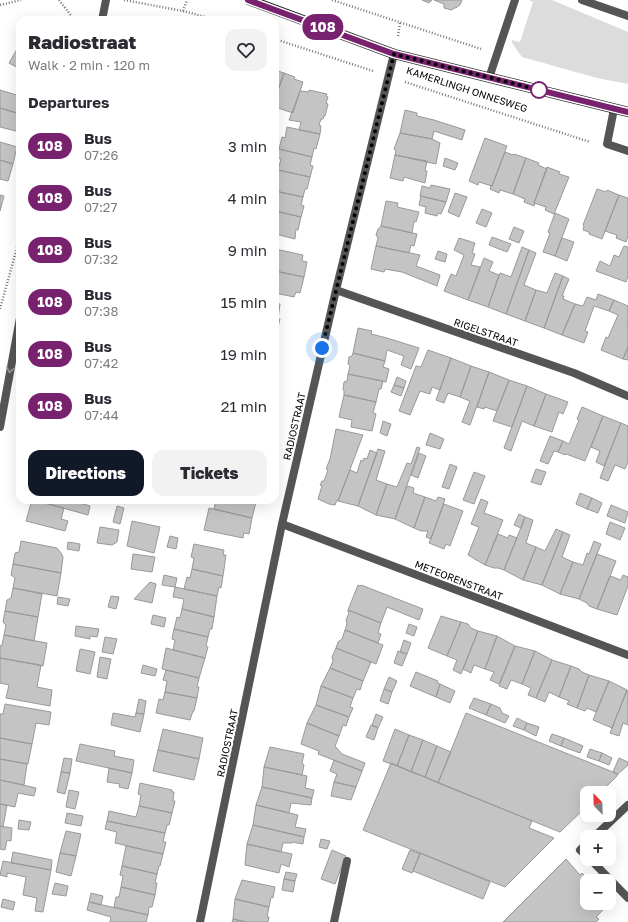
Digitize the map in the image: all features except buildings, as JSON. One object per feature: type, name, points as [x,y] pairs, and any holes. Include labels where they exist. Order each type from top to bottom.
[{"type":"main road","name":"KAMERLINGH ONNESWEG","points":[[248,0],[394,54],[628,112]]},
{"type":"street","points":[[103,16],[106,0]]},
{"type":"street","name":"KAMERLINGH ONNESWEG","points":[[489,78],[515,0]]},
{"type":"street","points":[[582,0],[628,16]]},
{"type":"street","name":"RADIOSTRAAT","points":[[200,922],[282,524],[336,290],[394,54]]},
{"type":"street","points":[[614,109],[607,144],[628,151]]},
{"type":"street","name":"RIGELSTRAAT","points":[[336,290],[574,373],[628,396]]},
{"type":"street","points":[[0,427],[16,340]]},
{"type":"street","name":"METEORENSTRAAT","points":[[282,524],[628,655]]},
{"type":"street","points":[[601,830],[628,804]]},
{"type":"street","points":[[334,922],[347,861]]},
{"type":"street","points":[[597,866],[628,898]]},
{"type":"path","points":[[0,6],[21,0]]},
{"type":"path","points":[[59,0],[71,16]]},
{"type":"path","points":[[124,0],[202,16]]},
{"type":"path","points":[[183,11],[187,0]]},
{"type":"path","points":[[332,0],[497,54]]},
{"type":"path","name":"KAMERLINGH ONNESWEG","points":[[279,40],[594,143],[607,144]]},
{"type":"path","points":[[0,309],[16,251]]},
{"type":"shaded area","points":[[529,0],[552,0],[628,32],[628,84],[597,78],[522,57],[512,43],[512,40],[520,42],[533,2]]},
{"type":"bus line","name":"108","points":[[248,0],[394,54],[628,112]]},
{"type":"route","points":[[322,348],[394,54],[544,91],[539,90]]}]
